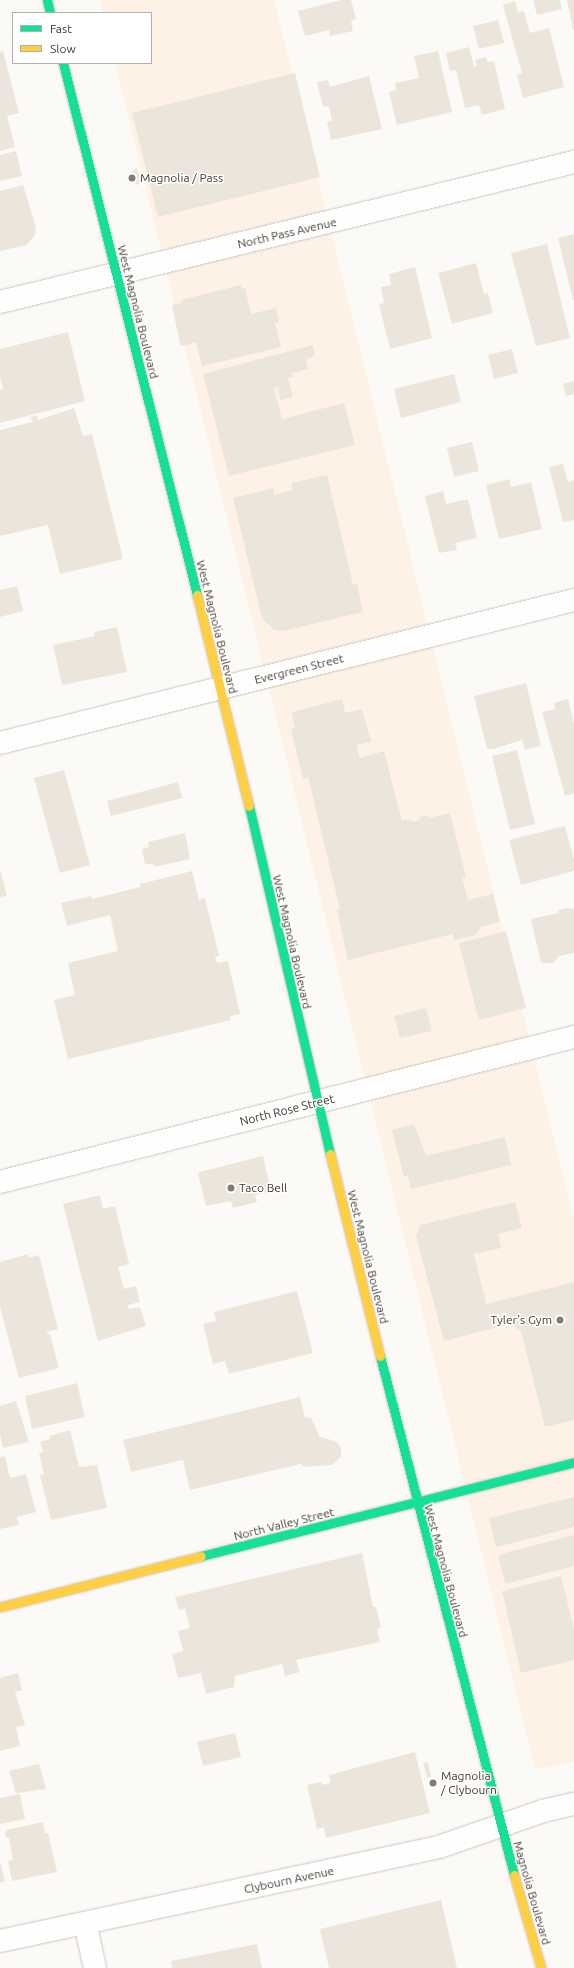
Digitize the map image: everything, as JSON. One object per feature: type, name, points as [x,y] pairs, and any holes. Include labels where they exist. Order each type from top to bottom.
[{"type":"main road","points":[[47,0],[50,12]]},
{"type":"main road","name":"West Magnolia Boulevard","points":[[63,64],[219,690],[317,1103],[416,1503],[500,1826]]},
{"type":"main road","name":"North Valley Street","points":[[0,1607],[574,1462]]},
{"type":"main road","name":"Magnolia Boulevard","points":[[500,1826],[541,1968]]},
{"type":"street","name":"North Pass Avenue","points":[[0,302],[574,162]]},
{"type":"street","name":"Evergreen Street","points":[[0,743],[219,690],[574,600]]},
{"type":"street","name":"North Rose Street","points":[[0,1182],[574,1037]]},
{"type":"street","name":"Clybourn Avenue","points":[[0,1941],[439,1847],[500,1826],[574,1804]]},
{"type":"street","points":[[85,1923],[95,1968]]},
{"type":"shaded area","points":[[100,0],[274,0],[574,1220],[574,1761],[539,1769],[534,1766],[115,64],[152,64],[152,12],[103,12]]},
{"type":"building","points":[[341,0],[351,0],[356,19],[351,20],[353,31],[330,36],[329,30],[305,36],[298,11]]},
{"type":"building","points":[[533,0],[560,0],[562,9],[537,15]]},
{"type":"building","points":[[567,0],[574,0],[574,29],[573,29]]},
{"type":"building","points":[[515,1],[518,12],[524,11],[530,33],[549,28],[564,87],[523,98],[517,75],[522,73],[503,5]]},
{"type":"building","points":[[498,20],[504,43],[479,49],[473,26]]},
{"type":"building","points":[[469,47],[474,66],[477,66],[475,60],[486,57],[488,62],[494,61],[505,109],[482,115],[479,105],[465,108],[456,70],[450,71],[446,53]]},
{"type":"building","points":[[3,51],[19,113],[7,116],[15,147],[0,151],[0,52]]},
{"type":"building","points":[[438,51],[452,112],[397,125],[389,92],[396,90],[395,83],[419,78],[414,56]]},
{"type":"building","points":[[295,73],[320,177],[158,217],[132,113]]},
{"type":"building","points":[[369,76],[382,129],[331,140],[327,122],[332,121],[329,106],[323,107],[317,82],[328,80],[330,87]]},
{"type":"building","points":[[16,151],[22,176],[0,181],[0,155]]},
{"type":"building","points":[[137,168],[142,183],[136,185],[132,170]]},
{"type":"building","points":[[23,185],[36,228],[34,237],[26,245],[0,251],[0,191]]},
{"type":"building","points":[[574,234],[574,300],[573,300],[558,238]]},
{"type":"building","points":[[547,244],[570,338],[536,346],[511,253]]},
{"type":"building","points":[[476,263],[484,294],[488,293],[493,313],[452,324],[438,273]]},
{"type":"building","points":[[415,267],[432,338],[390,349],[379,304],[384,303],[381,287],[391,285],[389,274]]},
{"type":"building","points":[[241,285],[242,289],[245,288],[251,314],[276,308],[279,322],[275,323],[281,347],[202,366],[196,342],[182,346],[180,344],[172,305],[182,303],[181,300]]},
{"type":"building","points":[[68,332],[85,401],[0,423],[0,390],[3,389],[0,376],[0,349]]},
{"type":"building","points":[[313,345],[315,356],[306,359],[308,369],[292,373],[293,377],[288,378],[293,397],[280,400],[278,389],[281,387],[274,388],[282,419],[344,403],[355,445],[229,476],[203,374]]},
{"type":"building","points":[[512,349],[518,373],[494,379],[488,355]]},
{"type":"building","points":[[454,374],[461,402],[401,418],[394,389]]},
{"type":"building","points":[[574,381],[574,394],[566,396],[563,384]]},
{"type":"building","points":[[74,408],[83,436],[92,434],[123,559],[60,574],[48,525],[0,536],[0,430],[32,422],[31,417],[37,415],[38,420]]},
{"type":"building","points":[[472,442],[479,471],[454,477],[447,448]]},
{"type":"building","points":[[563,464],[568,482],[574,480],[574,520],[563,522],[549,467]]},
{"type":"building","points":[[327,475],[353,585],[357,584],[363,612],[283,631],[274,630],[262,618],[233,498],[273,488],[274,495],[293,490],[291,483]]},
{"type":"building","points":[[510,479],[511,487],[531,482],[542,529],[499,539],[486,485]]},
{"type":"building","points":[[443,491],[446,504],[468,499],[477,538],[455,543],[457,550],[439,553],[425,496]]},
{"type":"building","points":[[17,586],[23,611],[0,617],[0,590]]},
{"type":"building","points":[[117,627],[127,672],[62,685],[53,645],[95,636],[94,632]]},
{"type":"building","points":[[526,683],[541,746],[525,750],[522,740],[493,749],[487,749],[474,696]]},
{"type":"building","points":[[342,699],[345,713],[362,709],[371,742],[356,745],[360,758],[384,751],[402,821],[411,819],[412,822],[420,820],[419,817],[428,815],[429,818],[450,813],[466,877],[462,878],[468,900],[493,894],[500,922],[480,927],[476,935],[454,940],[453,934],[348,960],[337,910],[340,909],[308,777],[303,779],[291,729],[295,728],[292,712]]},
{"type":"building","points":[[568,699],[574,723],[574,793],[565,796],[542,712],[555,709],[554,703]]},
{"type":"building","points":[[517,750],[535,824],[510,830],[492,756]]},
{"type":"building","points":[[64,770],[90,865],[60,873],[34,778]]},
{"type":"building","points":[[178,782],[182,798],[111,816],[107,801]]},
{"type":"building","points":[[565,826],[574,860],[574,871],[521,885],[509,840]]},
{"type":"building","points":[[185,833],[190,859],[154,867],[153,864],[145,864],[142,849],[149,847],[148,842]]},
{"type":"building","points":[[0,869],[7,896],[0,897]]},
{"type":"building","points":[[192,871],[199,900],[205,898],[219,956],[215,957],[217,963],[228,961],[240,1014],[230,1016],[231,1020],[68,1059],[54,1000],[75,995],[68,963],[118,951],[110,915],[67,926],[61,903],[91,896],[92,899],[140,887],[140,884]]},
{"type":"building","points":[[567,908],[574,909],[574,953],[559,956],[554,963],[541,963],[531,919],[558,913],[558,910]]},
{"type":"building","points":[[506,931],[526,1008],[479,1020],[459,943]]},
{"type":"building","points":[[426,1008],[432,1031],[400,1038],[394,1016]]},
{"type":"building","points":[[414,1124],[426,1156],[505,1137],[511,1165],[411,1189],[408,1176],[404,1177],[392,1130]]},
{"type":"building","points":[[263,1156],[271,1191],[255,1195],[257,1202],[233,1208],[231,1201],[206,1206],[198,1174],[200,1172]]},
{"type":"building","points":[[100,1195],[103,1209],[115,1206],[129,1264],[118,1267],[124,1289],[136,1286],[140,1302],[128,1305],[129,1309],[140,1307],[146,1326],[98,1341],[63,1204]]},
{"type":"building","points":[[515,1202],[522,1228],[498,1234],[501,1248],[474,1254],[486,1304],[574,1282],[574,1420],[545,1427],[521,1331],[510,1324],[444,1341],[416,1236],[420,1225]]},
{"type":"building","points":[[28,1254],[29,1258],[39,1255],[58,1329],[47,1332],[47,1334],[50,1334],[59,1368],[19,1378],[0,1307],[0,1262]]},
{"type":"building","points":[[297,1291],[313,1353],[229,1374],[225,1361],[213,1364],[203,1324],[216,1321],[214,1312]]},
{"type":"building","points":[[77,1383],[85,1417],[32,1429],[25,1396]]},
{"type":"building","points":[[300,1397],[305,1417],[311,1418],[320,1437],[335,1441],[341,1447],[341,1457],[332,1465],[304,1467],[301,1464],[190,1490],[183,1460],[131,1472],[123,1440]]},
{"type":"building","points":[[16,1401],[29,1442],[3,1448],[0,1435],[0,1406]]},
{"type":"building","points":[[70,1430],[79,1467],[97,1465],[107,1508],[51,1520],[40,1475],[44,1474],[39,1453],[43,1452],[40,1442],[50,1439],[49,1436]]},
{"type":"building","points":[[5,1456],[10,1478],[26,1474],[36,1512],[17,1517],[19,1525],[0,1529],[0,1457]]},
{"type":"building","points":[[574,1497],[574,1527],[496,1547],[489,1518]]},
{"type":"building","points":[[574,1535],[574,1566],[505,1584],[498,1555]]},
{"type":"building","points":[[362,1553],[373,1607],[376,1607],[381,1628],[377,1629],[380,1642],[296,1660],[300,1672],[285,1676],[282,1664],[235,1676],[234,1687],[206,1694],[201,1673],[178,1678],[172,1654],[183,1651],[178,1631],[190,1628],[185,1609],[179,1610],[175,1597]]},
{"type":"building","points":[[561,1576],[574,1629],[574,1660],[521,1673],[502,1591]]},
{"type":"building","points":[[18,1673],[22,1690],[15,1692],[25,1725],[16,1727],[20,1746],[0,1751],[0,1678]]},
{"type":"building","points":[[235,1733],[241,1757],[203,1766],[197,1742]]},
{"type":"building","points":[[415,1752],[430,1813],[326,1838],[324,1827],[317,1829],[307,1785],[321,1782],[322,1785],[331,1783],[329,1775]]},
{"type":"building","points":[[428,1762],[431,1777],[427,1777],[423,1763]]},
{"type":"building","points":[[39,1764],[46,1789],[16,1793],[9,1771]]},
{"type":"building","points":[[20,1794],[25,1819],[0,1824],[0,1798]]},
{"type":"building","points":[[43,1822],[45,1834],[48,1833],[57,1872],[12,1881],[8,1861],[13,1860],[9,1838],[6,1838],[5,1833],[7,1830]]},
{"type":"building","points":[[0,1862],[5,1881],[0,1883]]},
{"type":"building","points":[[441,1900],[457,1968],[329,1968],[320,1929]]},
{"type":"building","points":[[257,1944],[262,1968],[172,1968],[171,1961]]},
{"type":"traffic: fast","points":[[47,0],[50,12]]},
{"type":"traffic: fast","points":[[63,64],[197,595]]},
{"type":"traffic: fast","points":[[249,806],[330,1154]]},
{"type":"traffic: fast","points":[[380,1356],[514,1875]]},
{"type":"traffic: fast","points":[[201,1556],[574,1462]]},
{"type":"traffic: slow","points":[[197,595],[249,806]]},
{"type":"traffic: slow","points":[[330,1154],[380,1356]]},
{"type":"traffic: slow","points":[[0,1607],[201,1556]]},
{"type":"traffic: slow","points":[[514,1875],[541,1968]]},
{"type":"place","name":"Magnolia / Pass","points":[[132,178]]},
{"type":"place","name":"Taco Bell","points":[[231,1188]]},
{"type":"place","name":"Tyler's Gym","points":[[560,1320]]},
{"type":"place","name":"Magnolia / Clybourn","points":[[433,1783]]}]
